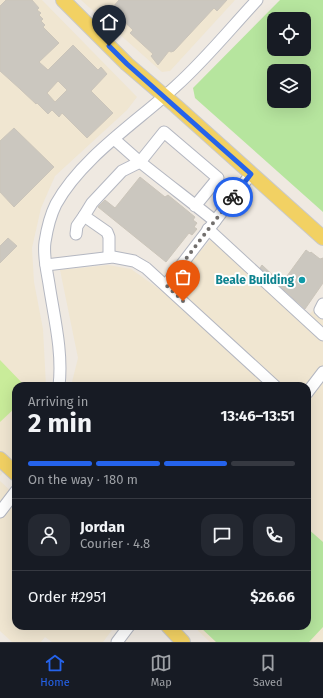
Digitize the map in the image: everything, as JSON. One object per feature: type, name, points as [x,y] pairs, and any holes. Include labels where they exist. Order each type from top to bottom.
[{"type":"main road","points":[[69,2],[127,64],[323,238]]},
{"type":"main road","points":[[0,459],[12,470]]},
{"type":"main road","points":[[172,630],[183,642]]},
{"type":"street","points":[[59,382],[60,352],[46,265],[45,244],[49,222],[56,205],[88,164],[114,139],[186,77],[255,1]]},
{"type":"street","points":[[76,234],[77,226],[92,203],[122,171],[140,162],[164,132],[218,178],[195,206]]},
{"type":"street","points":[[114,139],[195,206],[212,225],[323,335]]},
{"type":"street","points":[[166,285],[251,174]]},
{"type":"street","points":[[84,216],[107,232],[109,237],[109,257]]},
{"type":"street","points":[[46,265],[109,257],[134,261],[146,268],[166,285],[271,382]]},
{"type":"street","points":[[323,304],[320,310],[323,313]]},
{"type":"street","points":[[311,388],[323,372]]},
{"type":"street","points":[[0,512],[12,496]]},
{"type":"street","points":[[118,642],[127,630]]},
{"type":"shaded area","points":[[0,0],[42,0],[137,97],[127,110],[55,176],[41,208],[32,248],[34,282],[43,329],[46,382],[12,382],[12,462],[0,476]]},
{"type":"shaded area","points":[[81,0],[235,0],[170,71],[162,72]]},
{"type":"shaded area","points":[[213,237],[308,316],[323,299],[323,642],[210,642],[197,630],[311,630],[311,382],[72,382],[78,358],[60,270],[108,265],[131,269],[162,291],[175,279]]},
{"type":"shaded area","points":[[0,481],[12,492],[12,630],[112,630],[103,642],[52,642],[45,637],[41,642],[12,642],[0,631]]},
{"type":"green space","points":[[280,0],[323,0],[323,212],[195,98],[193,88],[267,13],[267,56],[311,56],[311,12],[268,12]]},
{"type":"green space","points":[[0,360],[21,382],[12,382],[12,411],[0,422]]},
{"type":"green space","points":[[311,532],[323,542],[323,627],[309,642],[216,642],[203,630],[311,630]]},
{"type":"building","points":[[6,0],[32,0],[39,8],[37,10],[41,13],[39,15],[43,19],[41,21],[45,25],[43,27],[59,43],[39,62],[48,70],[73,45],[98,70],[101,67],[107,74],[91,91],[113,113],[87,138],[62,113],[59,117],[52,110],[48,114],[0,71],[0,6]],"holes":[[[58,81],[67,90],[55,102],[47,93]]]},
{"type":"building","points":[[119,0],[227,0],[217,11],[214,8],[174,51],[169,51],[158,65],[151,56],[153,54],[130,33],[133,30],[112,10]]},
{"type":"building","points":[[14,128],[54,167],[14,207],[0,192],[0,141]]},
{"type":"building","points":[[140,177],[165,197],[168,195],[195,217],[193,220],[197,223],[194,227],[197,229],[192,235],[189,233],[166,262],[98,207],[105,200],[115,208]]},
{"type":"building","points":[[8,238],[17,246],[0,263],[0,246]]},
{"type":"building","name":"Beale Building","points":[[306,250],[320,259],[323,258],[323,283],[305,309],[260,268],[262,265],[280,282],[286,275],[287,276]]},
{"type":"way so far","points":[[183,301],[166,285],[233,197]]},
{"type":"place","name":"Beale Building","points":[[302,280]]},
{"type":"route","points":[[109,46],[127,64],[251,174],[233,197]]}]
